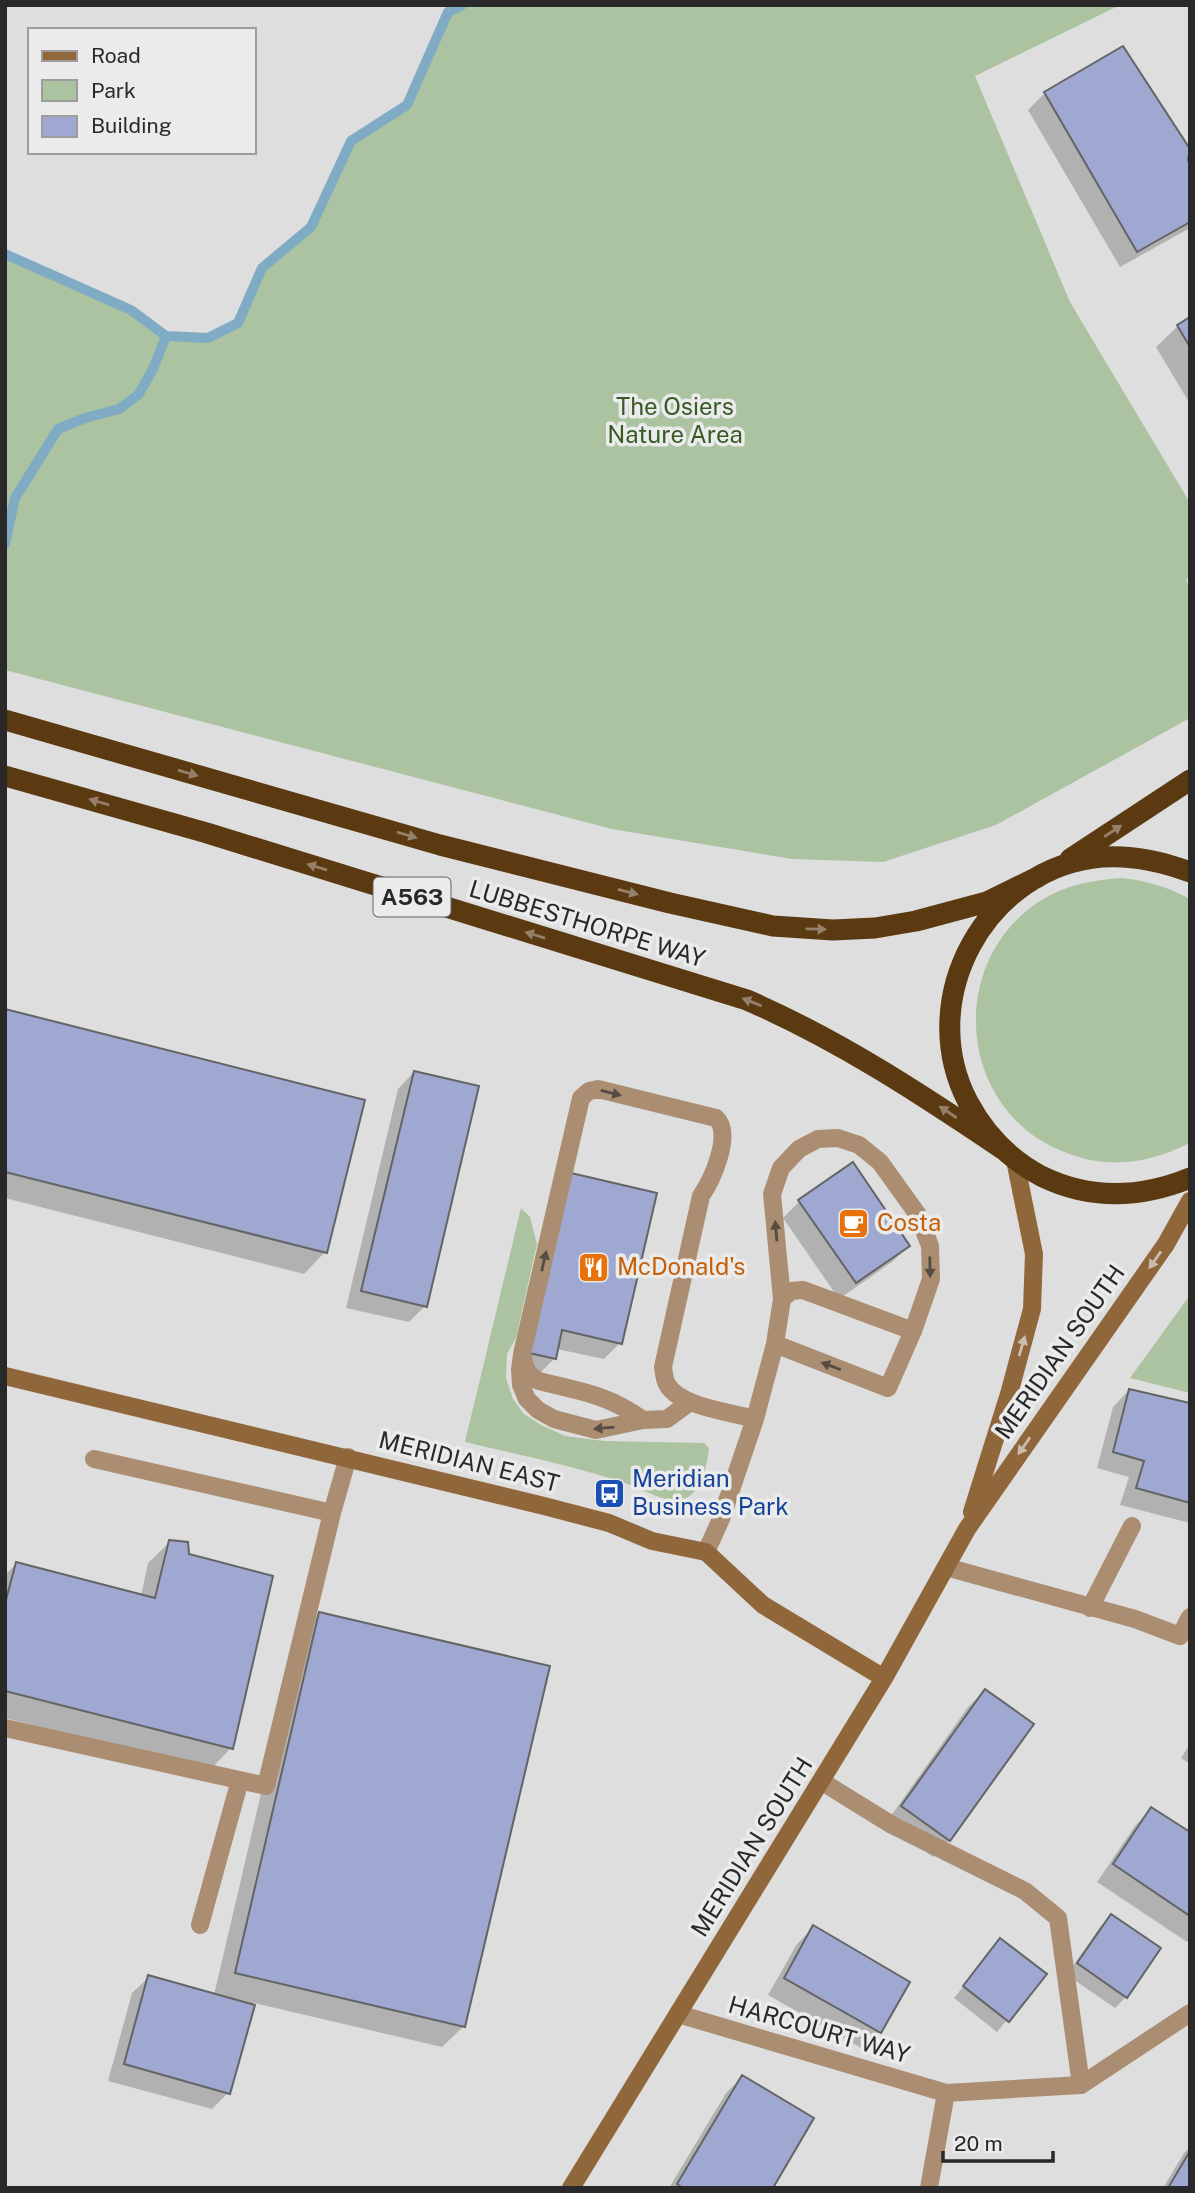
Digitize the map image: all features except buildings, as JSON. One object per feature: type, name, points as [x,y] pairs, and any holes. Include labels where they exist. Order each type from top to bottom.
[{"type":"highway","name":"LUBBESTHORPE WAY","points":[[5,720],[440,845],[773,926],[833,930],[916,922],[987,902],[1047,872]]},
{"type":"highway","name":"LUBBESTHORPE WAY","points":[[5,776],[207,832],[747,1000],[794,1020],[858,1056],[926,1097],[1041,1176],[1069,1188],[1110,1194],[1151,1191],[1190,1178]]},
{"type":"highway","points":[[1009,1155],[975,1115],[956,1073],[949,1028],[950,1005],[962,961],[979,930],[1001,904],[1190,780]]},
{"type":"highway","points":[[1047,872],[1100,858],[1123,857],[1146,859],[1190,872]]},
{"type":"street","points":[[690,1402],[667,1419],[643,1420],[596,1430],[554,1419],[538,1410],[527,1399],[521,1385],[523,1354],[581,1098],[589,1091],[598,1089],[716,1118],[722,1123],[724,1131],[713,1179],[701,1196],[663,1367],[666,1383],[677,1396],[755,1419]]},
{"type":"street","points":[[775,1344],[888,1388],[913,1331],[931,1279],[930,1247],[918,1215],[880,1162],[859,1145],[838,1138],[818,1139],[799,1149],[780,1168],[772,1194],[782,1299],[775,1344],[755,1419],[721,1519],[706,1552],[763,1605],[884,1678]]},
{"type":"street","name":"MERIDIAN SOUTH","points":[[967,1529],[1032,1309],[1034,1254],[1009,1155]]},
{"type":"street","name":"MERIDIAN SOUTH","points":[[571,2188],[884,1678],[967,1529],[1166,1244],[1190,1202]]},
{"type":"street","points":[[782,1299],[791,1291],[803,1290],[913,1331]]},
{"type":"street","points":[[523,1354],[525,1369],[539,1381],[604,1397],[622,1405],[643,1420]]},
{"type":"street","name":"MERIDIAN EAST","points":[[5,1376],[544,1506],[609,1523],[652,1541],[706,1552]]},
{"type":"street","points":[[5,1728],[266,1786],[348,1457]]},
{"type":"street","points":[[94,1459],[332,1513]]},
{"type":"street","points":[[1090,1608],[1132,1525]]},
{"type":"street","points":[[946,1567],[1135,1619],[1180,1636],[1190,1617]]},
{"type":"street","points":[[200,1925],[240,1780]]},
{"type":"street","points":[[821,1781],[892,1825],[1025,1891],[1058,1918],[1081,2085],[1190,2013]]},
{"type":"street","name":"HARCOURT WAY","points":[[678,2014],[946,2093],[1081,2085]]},
{"type":"street","points":[[929,2188],[946,2093]]},
{"type":"green space","name":"The Osiers Nature Area","points":[[462,5],[1190,5],[1116,7],[975,76],[1070,302],[1190,503],[1190,575],[1186,580],[1190,588],[1190,718],[996,825],[883,862],[792,859],[612,829],[5,670],[5,254],[131,310],[166,336],[208,338],[238,323],[262,268],[311,227],[351,141],[407,105],[448,12]]},
{"type":"green space","points":[[1122,878],[1157,885],[1190,899],[1190,1143],[1143,1160],[1095,1161],[1062,1151],[1026,1130],[1000,1101],[983,1067],[976,1030],[979,992],[991,956],[1013,924],[1045,898],[1073,886]]},
{"type":"green space","points":[[521,1208],[530,1217],[537,1244],[516,1338],[507,1354],[506,1378],[513,1399],[524,1414],[565,1436],[604,1441],[704,1443],[709,1448],[705,1470],[695,1490],[684,1499],[670,1500],[588,1472],[465,1442]]},
{"type":"green space","points":[[1190,1295],[1190,1393],[1130,1378]]},
{"type":"waterway","points":[[5,254],[131,310],[166,336],[208,338],[238,323],[262,268],[311,227],[351,141],[407,105],[448,12],[462,5]]},
{"type":"waterway","points":[[5,544],[15,498],[58,429],[119,409],[138,395],[153,369],[166,336]]},
{"type":"place","name":"Costa","points":[[854,1223]]},
{"type":"place","name":"McDonald's","points":[[594,1267]]},
{"type":"place","name":"Meridian Business Park","points":[[609,1493]]}]
